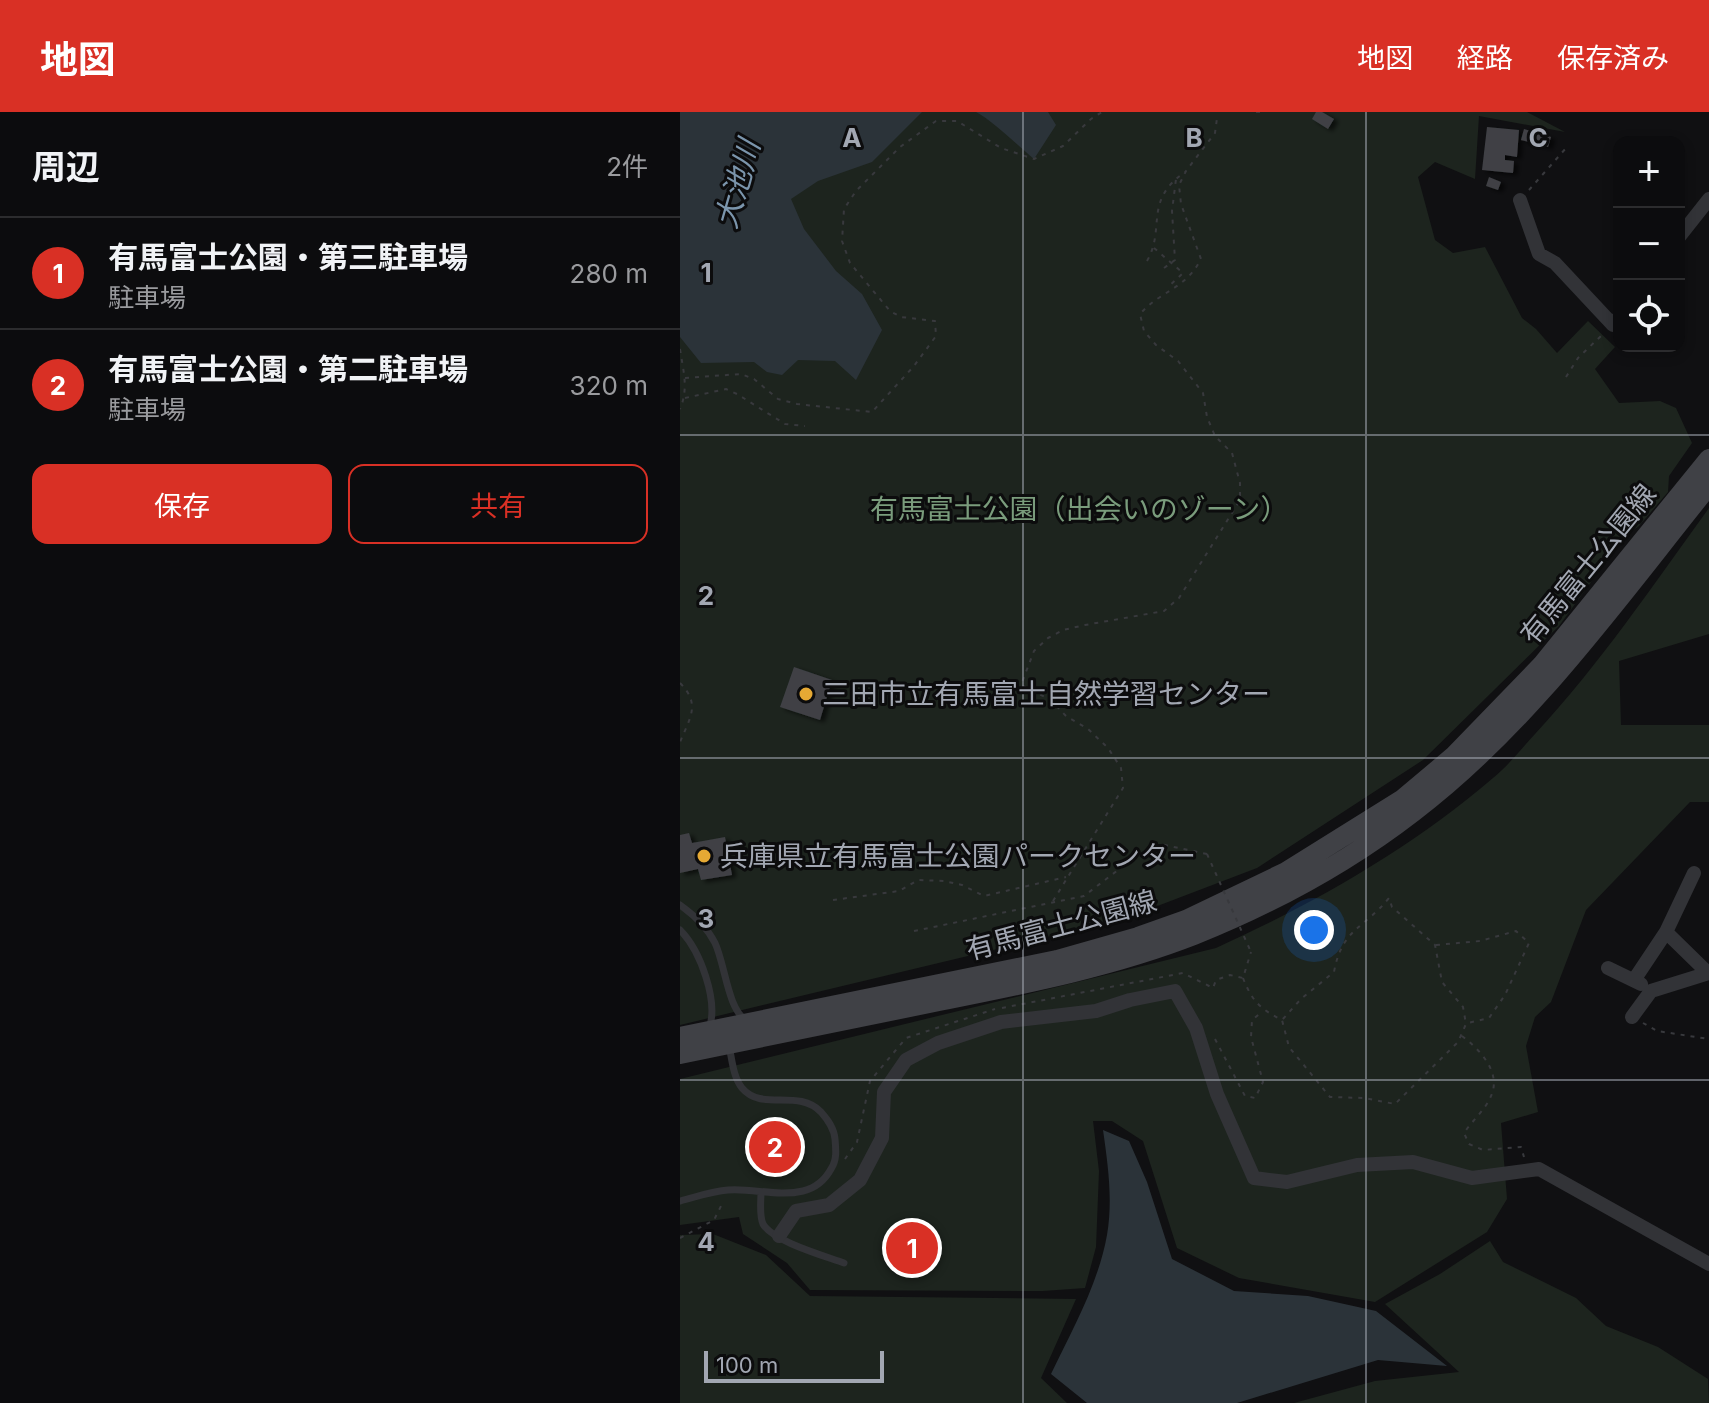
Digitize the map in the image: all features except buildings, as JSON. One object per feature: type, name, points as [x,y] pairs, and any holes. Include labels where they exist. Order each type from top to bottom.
[{"type":"main road","name":"有馬富士公園線","points":[[680,1037],[1057,960],[1138,937],[1237,897],[1334,844],[1403,799],[1495,716],[1542,665],[1709,459]]},
{"type":"main road","name":"有馬富士公園線","points":[[680,1054],[1002,989],[1104,964],[1193,935],[1293,889],[1346,859],[1413,813],[1464,769],[1553,680],[1709,485]]},
{"type":"street","points":[[1685,229],[1709,199]]},
{"type":"street","points":[[1520,200],[1539,254],[1555,263],[1613,318]]},
{"type":"street","points":[[1634,980],[1666,932],[1694,873]]},
{"type":"street","points":[[1632,1017],[1651,991],[1708,973],[1666,932]]},
{"type":"street","points":[[1608,968],[1651,991]]},
{"type":"street","points":[[779,1236],[796,1211],[829,1205],[860,1180],[882,1138],[884,1092],[906,1060],[938,1043],[1001,1022],[1096,1011],[1175,991],[1196,1028],[1217,1094],[1254,1178],[1287,1182],[1357,1165],[1413,1162],[1472,1178],[1539,1169],[1709,1264]]},
{"type":"lane","points":[[680,905],[693,914],[713,939],[735,1010],[750,1022]]},
{"type":"lane","points":[[680,930],[689,939],[703,969],[712,1008],[708,1031]]},
{"type":"lane","points":[[680,1201],[729,1190],[791,1193],[806,1190],[821,1182],[836,1161],[834,1132],[827,1119],[816,1107],[803,1100],[756,1097],[742,1088],[729,1044]]},
{"type":"lane","points":[[761,1192],[761,1220],[767,1229],[844,1263]]},
{"type":"path","points":[[685,378],[741,374],[754,379],[778,399],[872,412],[914,366],[936,336],[935,321],[901,317],[890,311],[850,263],[842,241],[844,209],[856,191],[900,147],[936,121],[957,121],[1001,148],[1034,159],[1063,146],[1102,112]]},
{"type":"path","points":[[1256,112],[1263,112]]},
{"type":"path","points":[[1053,901],[1123,788],[1121,768],[1108,748],[1088,729],[1066,716],[1051,700],[1021,685],[1034,651],[1063,630],[1164,611],[1179,598],[1240,500],[1240,483],[1232,453],[1215,436],[1207,417],[1203,393],[1178,361],[1156,345],[1144,331],[1140,314],[1152,300],[1188,279],[1201,259],[1181,204],[1179,185],[1215,133],[1217,118]]},
{"type":"path","points":[[1520,200],[1567,147]]},
{"type":"path","points":[[1147,261],[1153,247],[1156,213],[1168,187],[1186,171]]},
{"type":"path","points":[[1164,268],[1172,264],[1176,251],[1172,211],[1176,178]]},
{"type":"path","points":[[1153,247],[1183,273],[1168,287]]},
{"type":"path","points":[[1566,377],[1578,358],[1613,324]]},
{"type":"path","points":[[680,349],[685,378],[685,398],[680,409]]},
{"type":"path","points":[[685,398],[726,389],[785,424],[805,426]]},
{"type":"path","points":[[680,683],[689,692],[693,705],[680,742]]},
{"type":"path","points":[[914,931],[1084,896],[1135,857],[1160,844],[1207,854],[1251,952],[1243,978],[1251,1000],[1263,1011],[1282,1020]]},
{"type":"path","points":[[833,900],[899,891],[918,880],[962,885],[984,896],[1066,877]]},
{"type":"path","points":[[1389,898],[1392,907],[1435,945],[1442,982],[1463,1007],[1466,1024],[1458,1042],[1395,1104],[1364,1098],[1330,1097],[1289,1047],[1282,1020],[1301,999],[1334,972],[1338,951],[1352,932],[1379,911],[1389,898]]},
{"type":"path","points":[[1435,945],[1480,941],[1516,931],[1529,943],[1505,995],[1489,1018],[1466,1024]]},
{"type":"path","points":[[1183,973],[1213,988],[1216,980],[1230,975],[1243,978]]},
{"type":"path","points":[[1196,1028],[1215,1039],[1245,1096],[1255,1098],[1263,1082],[1251,1037],[1252,1020],[1263,1011]]},
{"type":"path","points":[[1632,1017],[1657,1031],[1709,1039]]},
{"type":"path","points":[[1461,1035],[1481,1051],[1492,1072],[1493,1094],[1464,1133],[1469,1144],[1483,1150],[1521,1147],[1528,1170]]},
{"type":"path","points":[[680,1238],[714,1220],[729,1190]]},
{"type":"green space","name":"有馬富士公園（出会いのゾーン）","points":[[680,112],[1527,112],[1565,132],[1479,116],[1475,179],[1435,162],[1418,177],[1435,240],[1453,253],[1485,247],[1522,318],[1557,353],[1588,321],[1613,345],[1613,349],[1595,369],[1619,403],[1660,401],[1676,408],[1692,443],[1669,476],[1668,492],[1639,526],[1624,537],[1559,626],[1423,760],[1257,868],[1126,918],[680,1025]]},
{"type":"green space","points":[[1709,508],[1709,634],[1619,661],[1621,725],[1709,725],[1709,802],[1690,802],[1586,910],[1551,1002],[1535,1017],[1526,1046],[1538,1112],[1501,1123],[1507,1199],[1487,1232],[1375,1302],[1239,1278],[1177,1248],[1143,1141],[1112,1121],[1093,1121],[1099,1171],[1096,1247],[1085,1288],[1043,1291],[810,1290],[787,1263],[743,1234],[739,1217],[680,1225],[680,1079],[1216,948],[1325,893],[1429,828],[1504,768],[1604,652]]},
{"type":"green space","points":[[713,1234],[766,1255],[810,1296],[1076,1299],[1041,1378],[1067,1403],[680,1403],[680,1235]]},
{"type":"green space","points":[[1490,1241],[1503,1262],[1576,1298],[1606,1326],[1658,1347],[1708,1379],[1709,1403],[1294,1403],[1375,1381],[1459,1372],[1385,1304],[1440,1274]]},
{"type":"water","name":"大池川","points":[[680,112],[922,112],[872,162],[818,181],[791,199],[804,229],[836,271],[862,294],[882,330],[856,380],[835,361],[798,360],[782,375],[767,372],[754,362],[701,363],[680,337]]},
{"type":"water","points":[[976,112],[1048,112],[1056,125],[1034,159]]},
{"type":"water","points":[[1103,1130],[1129,1141],[1147,1182],[1172,1259],[1234,1291],[1308,1296],[1376,1311],[1447,1366],[1378,1360],[1237,1403],[1087,1403],[1051,1374],[1076,1324],[1103,1254],[1110,1196]]},
{"type":"place","name":"三田市立有馬富士自然学習センター","points":[[806,694]]},
{"type":"place","name":"兵庫県立有馬富士公園パークセンター","points":[[704,856]]},
{"type":"place","name":"有馬富士公園・第二駐車場","points":[[775,1147]]},
{"type":"place","name":"有馬富士公園・第三駐車場","points":[[912,1248]]}]
